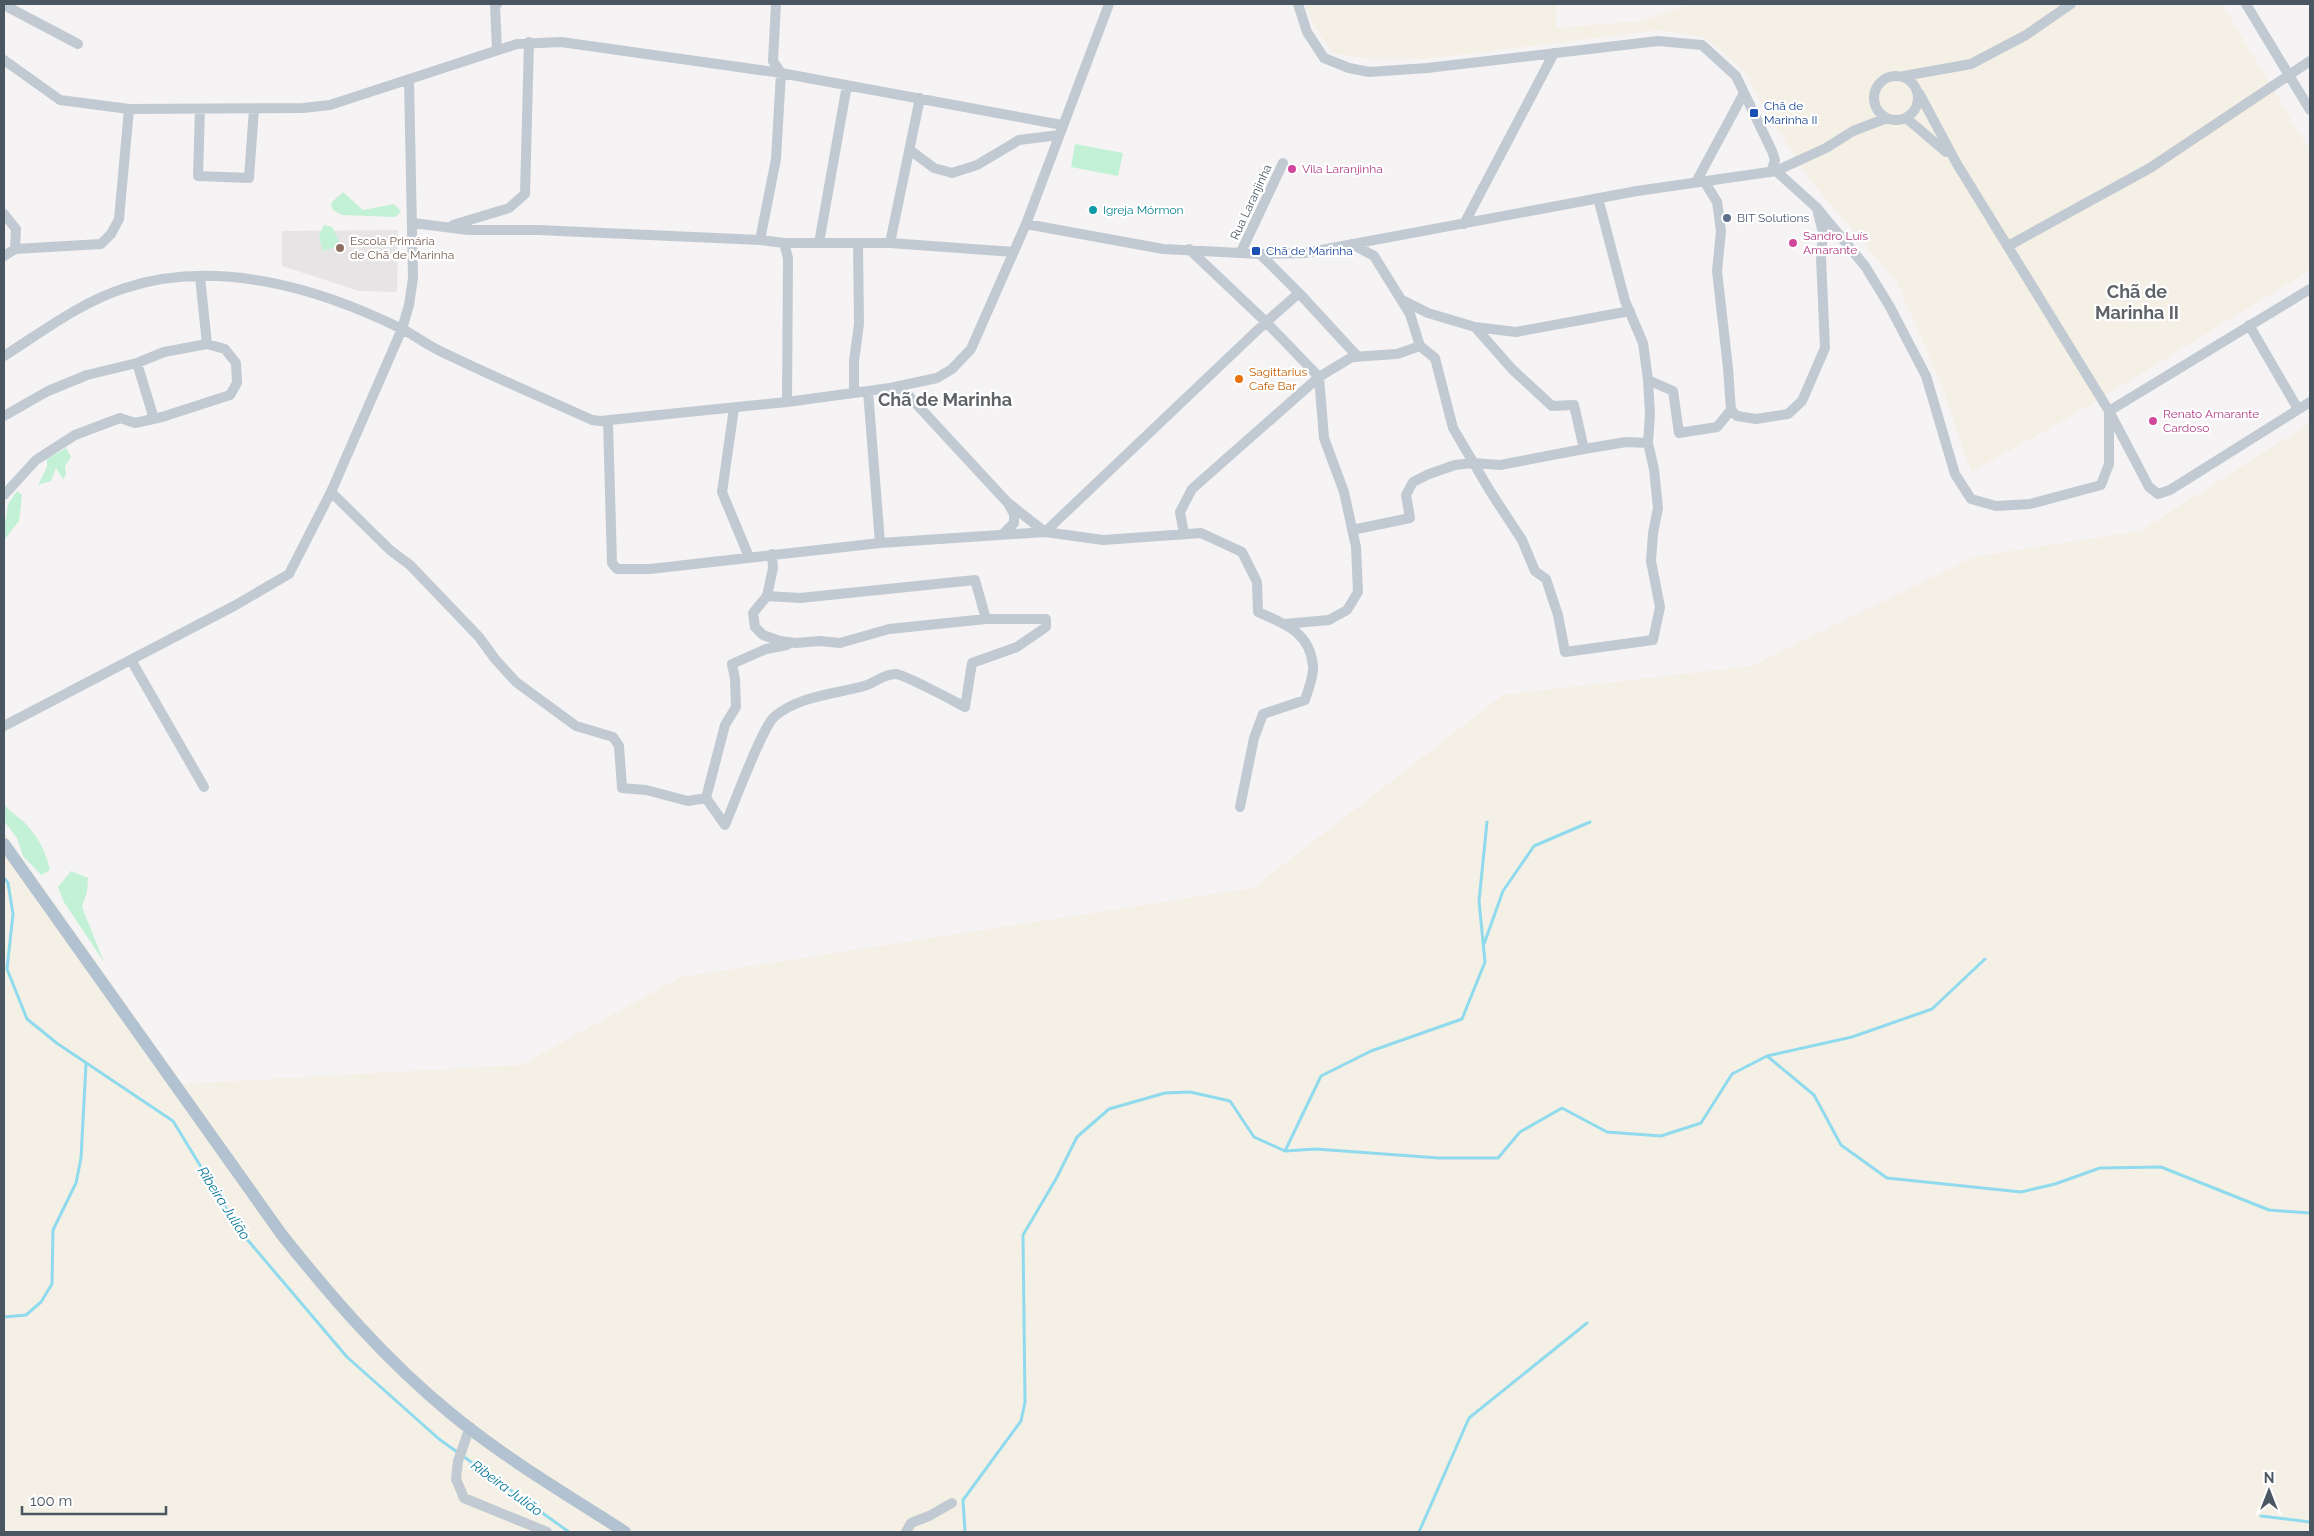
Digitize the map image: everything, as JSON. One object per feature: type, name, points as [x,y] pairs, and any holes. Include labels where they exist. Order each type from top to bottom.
[{"type":"main road","points":[[4,844],[282,1235],[330,1295],[383,1353],[450,1412],[526,1467],[625,1532]]},
{"type":"street","points":[[496,50],[495,5],[497,4]]},
{"type":"street","points":[[760,240],[776,160],[781,73],[773,61],[776,4]]},
{"type":"street","points":[[4,356],[69,315],[125,288],[173,278],[200,277],[272,282],[305,289],[402,329],[437,349],[592,420],[608,422],[788,402],[890,388],[937,378],[961,360],[971,349],[1026,224],[1109,4]]},
{"type":"street","points":[[1298,4],[1307,32],[1324,58],[1362,71],[1427,68],[1658,41],[1702,45],[1736,76],[1772,151],[1775,160],[1773,171]]},
{"type":"street","points":[[1918,93],[1917,108],[1906,118],[1894,120],[1887,118],[1876,106],[1875,89],[1887,77],[1904,76],[1971,64],[2026,35],[2071,4]]},
{"type":"street","points":[[2246,4],[2310,110]]},
{"type":"street","points":[[4,5],[78,44]]},
{"type":"street","points":[[447,227],[509,208],[525,194],[529,42]]},
{"type":"street","points":[[4,60],[60,100],[129,109],[304,108],[330,105],[496,50],[529,42],[561,42],[781,73],[920,98],[1061,130]]},
{"type":"street","points":[[1464,224],[1554,53]]},
{"type":"street","points":[[2008,246],[2150,168],[2310,61]]},
{"type":"street","points":[[1904,76],[1916,86],[1956,164],[2110,411],[2149,487],[2158,494],[2170,490],[2310,402]]},
{"type":"street","points":[[4,726],[131,660],[289,574],[331,492],[402,329],[409,306],[413,278],[413,223],[409,80]]},
{"type":"street","points":[[819,243],[846,85]]},
{"type":"street","points":[[1700,182],[1744,93]]},
{"type":"street","points":[[890,242],[920,98]]},
{"type":"street","points":[[4,256],[15,249],[101,244],[111,234],[119,219],[129,109]]},
{"type":"street","points":[[200,109],[198,176],[249,178],[254,109]]},
{"type":"street","points":[[1026,224],[1163,249],[1260,254],[1305,253],[1598,198],[1773,171],[1791,165],[1826,148],[1853,131],[1887,118]]},
{"type":"street","points":[[1906,118],[1938,142],[1956,164]]},
{"type":"street","points":[[910,150],[934,168],[952,173],[977,165],[1019,140],[1061,130]]},
{"type":"street","points":[[1772,151],[1791,165]]},
{"type":"street","name":"Rua Laranjinha","points":[[1241,252],[1283,163]]},
{"type":"street","points":[[1773,171],[1817,208],[1865,266],[1894,315],[1926,376],[1956,474],[1972,499],[1996,506],[2030,504],[2101,485],[2110,464],[2110,411]]},
{"type":"street","points":[[1700,182],[1717,202],[1721,231],[1717,271],[1731,410],[1737,416],[1756,419],[1788,414],[1802,402],[1824,348],[1820,258],[1823,233],[1817,208]]},
{"type":"street","points":[[1352,244],[1374,256],[1410,314],[1420,346],[1435,358],[1454,428],[1522,540],[1534,571],[1546,579],[1558,615],[1565,652],[1653,640],[1660,607],[1651,561],[1652,533],[1658,508],[1654,469],[1648,444],[1650,414],[1648,380],[1643,343],[1630,312],[1612,255],[1598,198]]},
{"type":"street","points":[[4,214],[16,229],[15,249]]},
{"type":"street","points":[[413,223],[447,227],[760,240],[784,243],[858,244],[890,242],[1014,252]]},
{"type":"street","points":[[784,243],[788,258],[788,402]]},
{"type":"street","points":[[854,393],[854,361],[860,324],[858,244]]},
{"type":"street","points":[[1190,249],[1266,322],[1319,377],[1324,438],[1344,492],[1356,547],[1358,592],[1347,610],[1329,620],[1284,624]]},
{"type":"street","points":[[1260,254],[1358,357]]},
{"type":"street","points":[[200,277],[207,344]]},
{"type":"street","points":[[2110,411],[2310,288]]},
{"type":"street","points":[[1045,532],[1299,293]]},
{"type":"street","points":[[1402,300],[1428,313],[1475,328],[1516,332],[1630,312]]},
{"type":"street","points":[[2249,325],[2298,409]]},
{"type":"street","points":[[1475,328],[1512,369],[1552,406],[1574,405],[1584,449]]},
{"type":"street","points":[[4,416],[48,391],[87,375],[136,363],[164,352],[207,344],[225,349],[236,362],[237,383],[230,395],[154,419],[135,423],[120,418],[75,435],[36,460],[4,495]]},
{"type":"street","points":[[1184,534],[1180,512],[1192,490],[1319,377],[1352,357],[1397,354],[1420,346]]},
{"type":"street","points":[[136,363],[154,419]]},
{"type":"street","points":[[1648,380],[1673,391],[1679,433],[1717,426],[1731,410]]},
{"type":"street","points":[[890,388],[908,395],[922,408],[1007,502],[1045,532]]},
{"type":"street","points":[[868,391],[880,543]]},
{"type":"street","points":[[734,408],[722,492],[749,557]]},
{"type":"street","points":[[608,422],[612,563],[617,569],[650,569],[880,543],[1045,532],[1103,540],[1201,533],[1242,552],[1257,582],[1258,612],[1284,624],[1304,637],[1314,666],[1305,700],[1263,714],[1254,738],[1240,807]]},
{"type":"street","points":[[1352,530],[1410,518],[1406,495],[1413,482],[1454,465],[1474,463],[1500,465],[1626,442],[1648,444]]},
{"type":"street","points":[[331,492],[390,550],[410,565],[479,637],[495,659],[516,682],[576,726],[613,737],[619,746],[622,788],[646,790],[688,801],[706,798]]},
{"type":"street","points":[[1002,535],[1014,523],[1014,514],[1007,502]]},
{"type":"street","points":[[772,554],[773,568],[766,596],[753,613],[755,627],[764,635],[780,642],[796,643]]},
{"type":"street","points":[[766,596],[800,598],[974,580],[986,619]]},
{"type":"street","points":[[986,619],[1046,619],[1046,627],[1017,647],[972,663],[965,707],[897,674],[878,678],[867,685],[818,697],[794,706],[774,717],[764,733],[726,825],[706,798],[725,725],[736,707],[735,679],[732,664],[766,649],[819,641],[840,643],[889,629],[986,619]]},
{"type":"street","points":[[131,660],[204,787]]},
{"type":"street","points":[[470,1427],[458,1461],[456,1479],[464,1498],[523,1527],[547,1532]]},
{"type":"street","points":[[906,1532],[911,1523],[929,1516],[952,1503]]},
{"type":"shaded area","name":"Escola Primária de Chã de Marinha","points":[[398,230],[397,292],[359,291],[282,266],[282,231]]},
{"type":"green space","points":[[1075,144],[1123,153],[1118,176],[1071,167]]},
{"type":"green space","points":[[343,192],[363,210],[394,204],[401,211],[396,217],[342,215],[333,210],[331,203]]},
{"type":"green space","points":[[324,225],[332,227],[339,241],[335,247],[323,251],[319,236]]},
{"type":"green space","points":[[66,448],[71,457],[65,466],[66,475],[63,479],[56,468],[51,481],[38,485],[47,467],[47,459]]},
{"type":"green space","points":[[17,491],[22,495],[19,521],[4,540],[4,522],[8,504]]},
{"type":"green space","points":[[4,804],[33,833],[44,851],[50,870],[41,875],[23,856],[17,838],[4,821]]},
{"type":"green space","points":[[71,871],[88,878],[87,892],[82,907],[104,962],[64,902],[58,887]]},
{"type":"sand","points":[[1306,4],[1557,4],[1556,28],[1641,21],[1692,4],[2222,4],[2310,151],[2310,270],[2075,414],[1971,472],[1944,391],[1897,282],[1810,180],[1743,70],[1706,38],[1660,30],[1428,59],[1367,59],[1332,53],[1312,22]]},
{"type":"sand","points":[[2310,423],[2310,1532],[4,1532],[4,832],[183,1084],[521,1065],[681,977],[1253,888],[1503,695],[1752,666],[1973,557],[2140,531]]},
{"type":"waterway","points":[[1285,1151],[1321,1076],[1371,1051],[1462,1019],[1485,962],[1479,901],[1487,822]]},
{"type":"waterway","points":[[1484,944],[1503,891],[1534,846],[1590,822]]},
{"type":"waterway","name":"Ribeira Julião","points":[[4,878],[8,883],[13,914],[7,969],[27,1019],[58,1044],[173,1121],[240,1231],[347,1357],[439,1439],[569,1532]]},
{"type":"waterway","points":[[1767,1056],[1852,1037],[1932,1009],[1985,959]]},
{"type":"waterway","points":[[965,1532],[963,1500],[1021,1421],[1025,1402],[1023,1235],[1056,1179],[1077,1137],[1109,1109],[1165,1093],[1190,1092],[1230,1101],[1254,1137],[1285,1151],[1316,1149],[1439,1158],[1498,1158],[1520,1132],[1562,1108],[1607,1132],[1661,1136],[1701,1123],[1732,1074],[1767,1056],[1814,1095],[1841,1145],[1887,1178],[2021,1192],[2055,1184],[2100,1168],[2161,1167],[2269,1210],[2310,1213]]},
{"type":"waterway","points":[[4,1317],[26,1315],[41,1302],[52,1284],[53,1230],[76,1183],[81,1158],[86,1064]]},
{"type":"waterway","points":[[1419,1532],[1469,1418],[1587,1323]]},
{"type":"waterway","points":[[2261,1516],[2310,1522]]},
{"type":"place","name":"Chã de Marinha II","points":[[1754,113]]},
{"type":"place","name":"Vila Laranjinha","points":[[1292,169]]},
{"type":"place","name":"Igreja Mórmon","points":[[1093,210]]},
{"type":"place","name":"BIT Solutions","points":[[1727,218]]},
{"type":"place","name":"Sandro Luís Amarante","points":[[1793,243]]},
{"type":"place","name":"Escola Primária de Chã de Marinha","points":[[340,248]]},
{"type":"place","name":"Chã de Marinha","points":[[1256,251]]},
{"type":"place","name":"Sagittarius Cafe Bar","points":[[1239,379]]},
{"type":"place","name":"Renato Amarante Cardoso","points":[[2153,421]]},
{"type":"district","name":"Chã de Marinha II","points":[[2137,302]]},
{"type":"district","name":"Chã de Marinha","points":[[945,400]]}]
